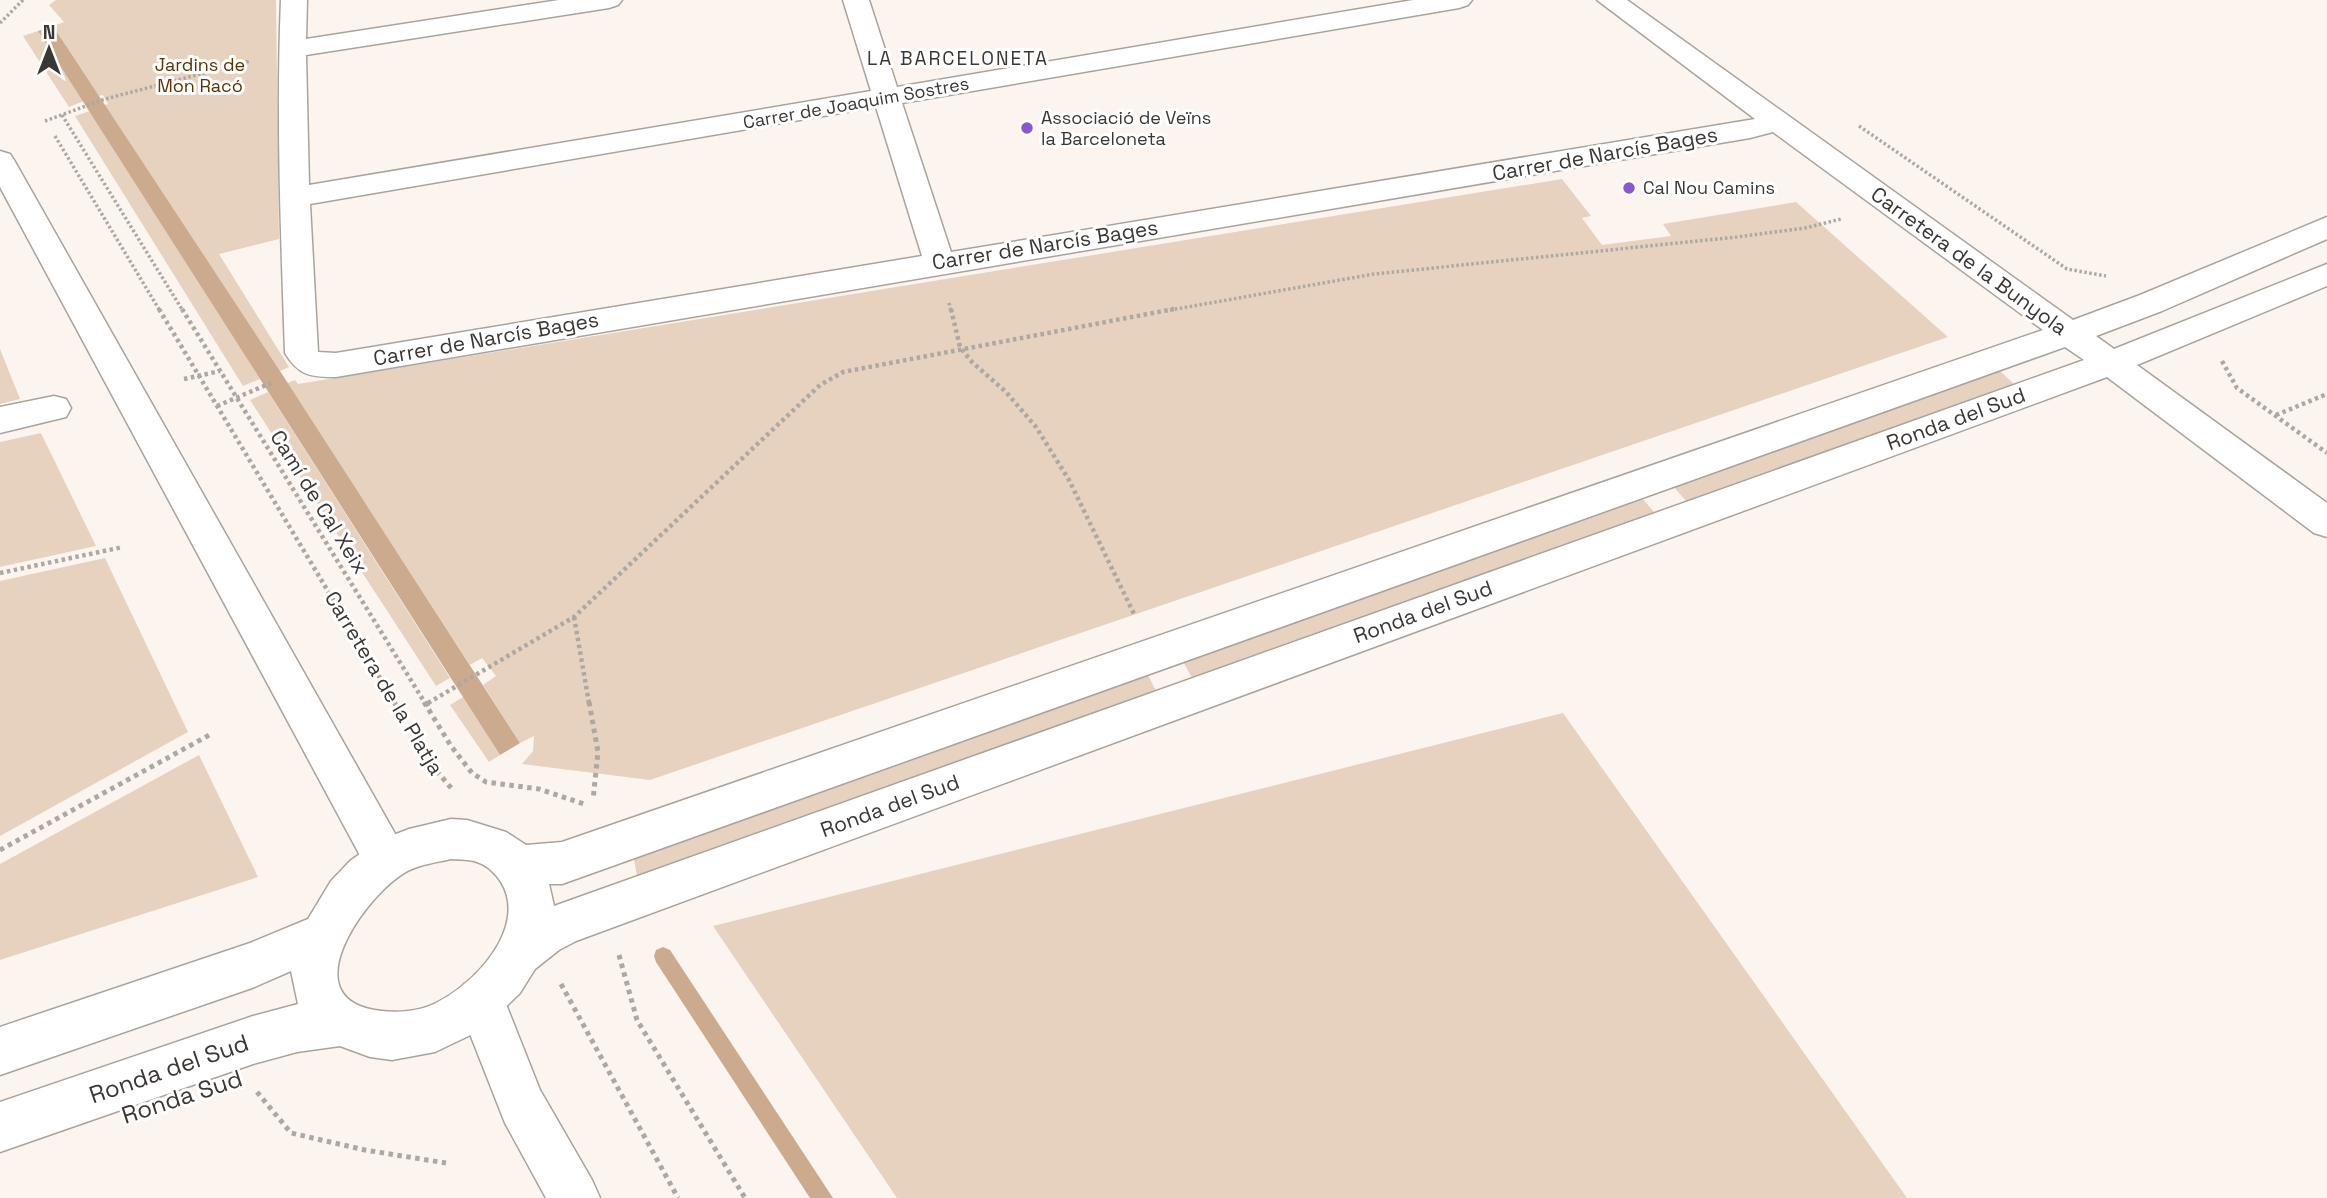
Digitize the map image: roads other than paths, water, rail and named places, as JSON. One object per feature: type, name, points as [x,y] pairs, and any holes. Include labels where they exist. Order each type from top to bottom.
[{"type":"street","points":[[294,0],[291,49],[294,197]]},
{"type":"street","points":[[291,49],[609,0]]},
{"type":"street","points":[[856,0],[939,262]]},
{"type":"street","name":"Carrer de Joaquim Sostres","points":[[294,197],[1459,0]]},
{"type":"street","name":"Carretera de la Bunyola","points":[[1610,0],[2327,523]]},
{"type":"street","name":"Carrer de Narcís Bages","points":[[294,197],[302,353],[305,361],[314,366],[336,365],[939,262],[1736,132],[1776,121]]},
{"type":"street","points":[[0,160],[386,860]]},
{"type":"street","name":"Ronda del Sud","points":[[517,866],[562,863],[2070,333],[2151,303],[2327,227]]},
{"type":"street","name":"Ronda del Sud","points":[[521,952],[543,934],[564,924],[2111,363],[2327,274]]},
{"type":"street","points":[[0,420],[54,408]]},
{"type":"street","points":[[451,839],[483,843],[507,855],[517,866],[524,875],[532,906],[521,952],[509,972],[481,1001],[447,1023],[409,1036],[374,1036],[341,1022],[324,1004],[316,985],[314,961],[321,936],[336,907],[358,881],[386,860],[415,847],[451,839]]},
{"type":"street","points":[[0,1051],[263,961],[321,936]]},
{"type":"street","points":[[481,1001],[522,1106],[574,1198]]},
{"type":"street","name":"Ronda del Sud","points":[[0,1127],[253,1040],[297,1028],[341,1022]]},
{"type":"waterway","points":[[663,956],[822,1198]]},
{"type":"place","name":"Associació de Veïns la Barceloneta","points":[[1027,128]]},
{"type":"place","name":"Cal Nou Camins","points":[[1629,188]]},
{"type":"district","name":"LA BARCELONETA","points":[[958,58]]},
{"type":"park label","name":"Jardins de Mon Racó","points":[[200,75]]}]
